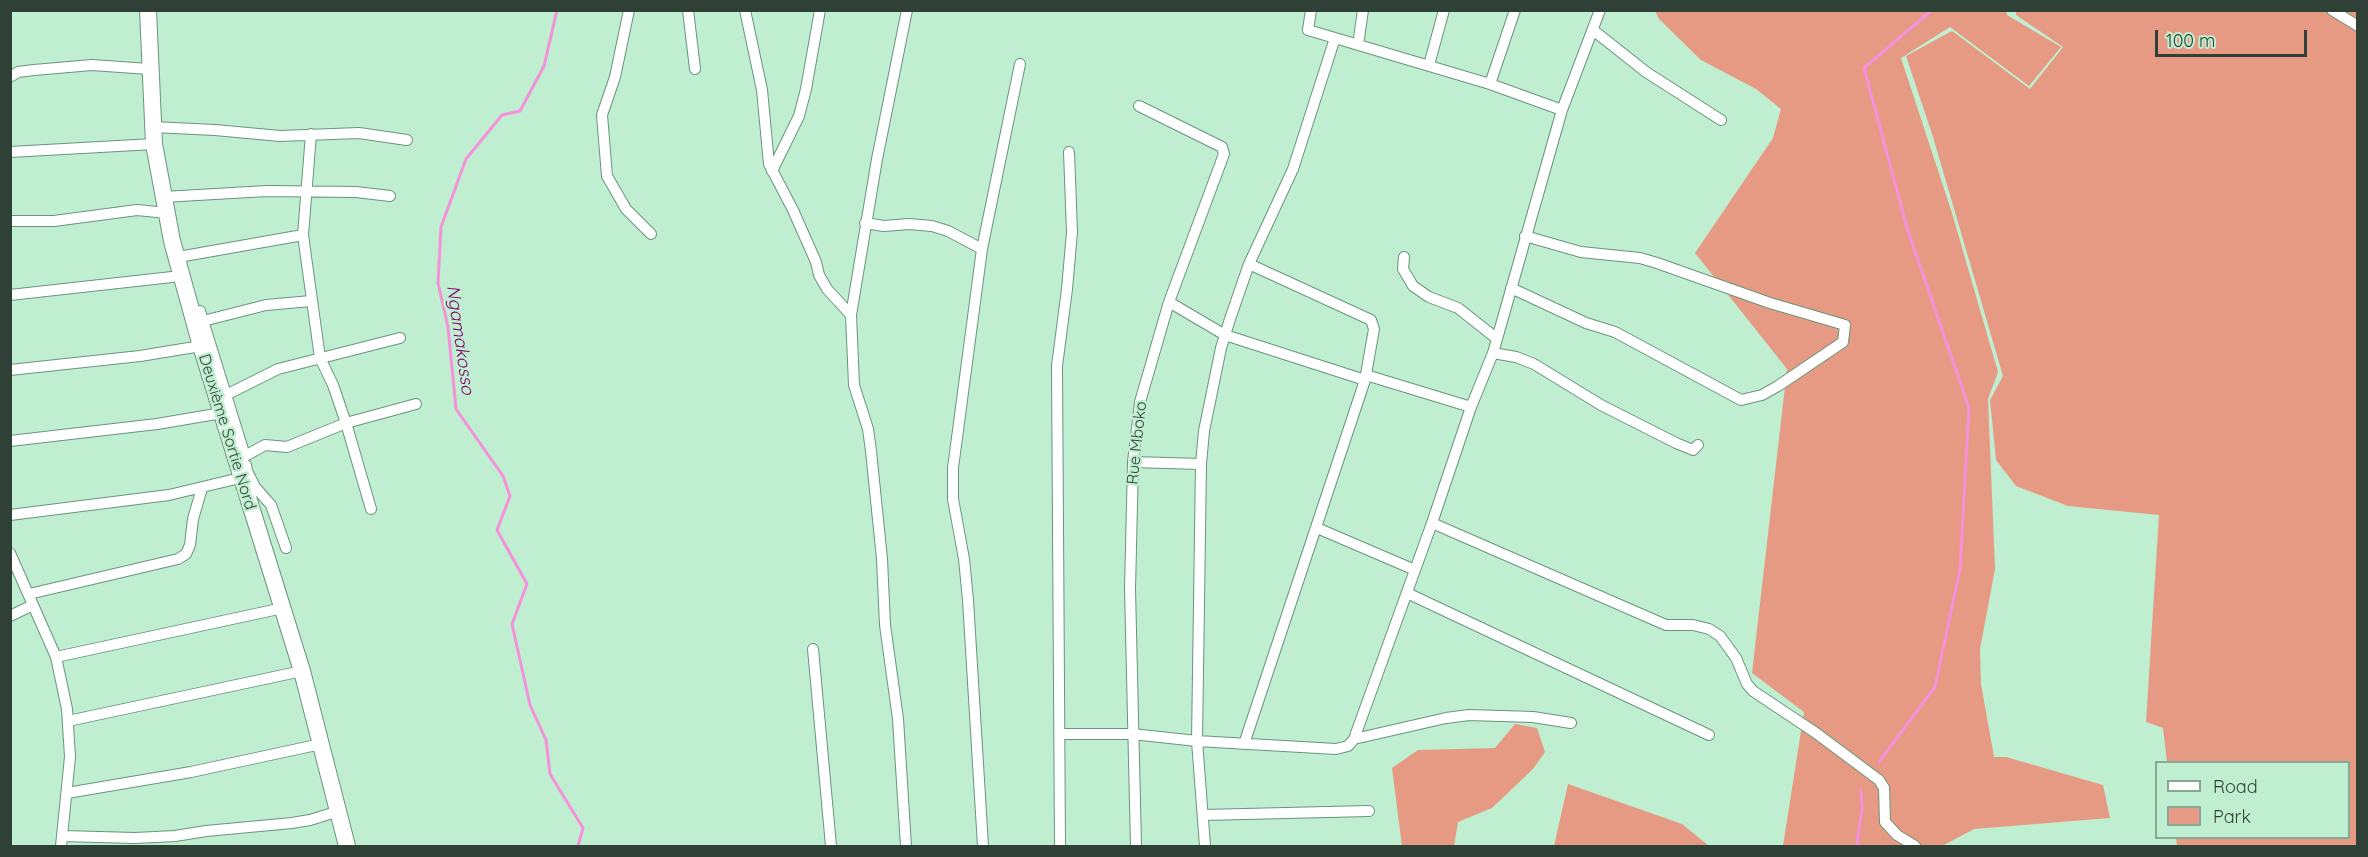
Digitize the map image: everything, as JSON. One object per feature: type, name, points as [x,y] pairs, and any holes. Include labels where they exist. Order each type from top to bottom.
[{"type":"main road","name":"Deuxième Sortie Nord","points":[[148,10],[153,136],[172,241],[240,478],[302,671],[347,846]]},
{"type":"street","points":[[629,10],[615,77],[602,116],[607,176],[627,209],[651,234]]},
{"type":"street","points":[[688,10],[695,69]]},
{"type":"street","points":[[744,10],[762,90],[767,156],[772,171],[793,210],[816,262],[819,275],[827,289],[851,315]]},
{"type":"street","points":[[772,171],[799,116],[820,10]]},
{"type":"street","points":[[906,846],[898,719],[885,625],[882,559],[871,452],[868,429],[854,386],[851,315],[866,223],[907,10]]},
{"type":"street","points":[[1311,10],[1308,30],[1490,84],[1562,110]]},
{"type":"street","points":[[1358,45],[1363,10]]},
{"type":"street","points":[[1429,65],[1444,10]]},
{"type":"street","points":[[1490,84],[1515,10]]},
{"type":"street","points":[[1061,734],[1132,734],[1197,741],[1336,749],[1348,746],[1354,739],[1432,524],[1471,407],[1493,353],[1562,110],[1600,10]]},
{"type":"street","points":[[2332,10],[2358,26]]},
{"type":"street","points":[[1593,30],[1646,72],[1721,120]]},
{"type":"street","points":[[1205,846],[1197,741],[1201,464],[1206,422],[1225,335],[1249,264],[1293,169],[1335,39]]},
{"type":"street","points":[[983,846],[968,600],[964,559],[953,499],[953,468],[982,249],[1020,64]]},
{"type":"street","points":[[10,77],[18,72],[92,65],[149,69]]},
{"type":"street","name":"Rue Mboko","points":[[1136,846],[1130,589],[1133,462],[1140,402],[1168,302],[1224,150],[1217,144],[1138,106]]},
{"type":"street","points":[[10,152],[215,130],[280,136],[359,133],[407,140]]},
{"type":"street","points":[[311,134],[303,234],[320,358],[333,385],[346,423],[371,509]]},
{"type":"street","points":[[1060,846],[1057,366],[1072,232],[1069,152]]},
{"type":"street","points":[[163,197],[258,191],[356,192],[390,196]]},
{"type":"street","points":[[10,221],[54,221],[137,210],[167,213]]},
{"type":"street","points":[[866,223],[884,226],[909,224],[932,226],[948,231],[982,249]]},
{"type":"street","points":[[184,256],[303,234]]},
{"type":"street","points":[[1511,288],[1586,322],[1615,332],[1741,400],[1762,395],[1778,386],[1843,342],[1845,325],[1770,303],[1640,258],[1581,252],[1525,237]]},
{"type":"street","points":[[172,241],[184,256],[245,456],[247,471],[255,487],[271,505],[286,548]]},
{"type":"street","points":[[1404,257],[1403,269],[1413,286],[1429,297],[1458,308],[1496,338]]},
{"type":"street","points":[[1244,744],[1365,378],[1373,334],[1371,320],[1249,264]]},
{"type":"street","points":[[10,295],[181,276]]},
{"type":"street","points":[[203,321],[266,305],[311,300]]},
{"type":"street","points":[[1168,302],[1225,335],[1365,378],[1471,407]]},
{"type":"street","points":[[226,395],[278,369],[400,338]]},
{"type":"street","points":[[10,370],[140,357],[201,346]]},
{"type":"street","points":[[1493,353],[1516,357],[1534,364],[1601,405],[1676,444],[1693,450],[1698,445]]},
{"type":"street","points":[[245,456],[265,445],[287,447],[346,423],[416,404]]},
{"type":"street","points":[[10,441],[157,424],[222,413]]},
{"type":"street","points":[[1133,462],[1201,464]]},
{"type":"street","points":[[10,515],[169,495],[240,478]]},
{"type":"street","points":[[10,616],[31,600],[186,554],[202,488]]},
{"type":"street","points":[[1432,524],[1666,625],[1694,626],[1708,629],[1720,636],[1736,658],[1747,684],[1753,691],[1816,733],[1879,780],[1884,788],[1885,822],[1897,835],[1915,846]]},
{"type":"street","points":[[1317,528],[1415,570]]},
{"type":"street","points":[[10,553],[56,657],[68,721],[70,758],[62,841],[175,836],[292,823],[339,811]]},
{"type":"street","points":[[1407,593],[1709,735]]},
{"type":"street","points":[[56,657],[283,608]]},
{"type":"street","points":[[813,649],[831,846]]},
{"type":"street","points":[[68,721],[302,671]]},
{"type":"street","points":[[1354,739],[1469,715],[1533,717],[1571,723]]},
{"type":"street","points":[[68,793],[191,772],[321,744]]},
{"type":"street","points":[[1203,815],[1370,811]]},
{"type":"green space","points":[[1655,11],[2006,11],[2007,15],[2061,47],[2029,86],[1950,27],[1901,58],[1952,213],[1998,372],[1988,399],[1995,569],[1980,649],[1981,684],[1994,757],[2006,757],[2103,785],[2110,818],[1974,829],[1942,846],[1783,846],[1804,712],[1752,673],[1787,369],[1695,253],[1773,138],[1781,109],[1756,89],[1701,60],[1659,19]]},
{"type":"green space","points":[[2016,11],[2357,11],[2357,846],[2177,846],[2176,839],[2350,839],[2350,761],[2167,761],[2163,728],[2146,722],[2159,515],[2068,506],[2016,486],[1996,460],[1990,400],[2003,376],[1933,137],[1906,56],[1952,31],[2030,89],[2063,47],[2016,15]]},
{"type":"green space","points":[[1515,724],[1537,728],[1545,752],[1533,769],[1492,808],[1458,822],[1454,846],[1402,846],[1392,768],[1418,750],[1495,748]]},
{"type":"green space","points":[[1568,784],[1682,824],[1709,846],[1554,846]]},
{"type":"waterway","name":"Ngamakosso","points":[[557,10],[544,66],[520,111],[502,115],[466,159],[441,227],[438,283],[448,327],[456,409],[503,476],[510,496],[497,530],[527,584],[512,624],[530,705],[546,740],[550,774],[583,828],[578,846]]},
{"type":"waterway","points":[[1879,762],[1935,687],[1960,569],[1969,408],[1907,228],[1864,68],[1932,10]]},
{"type":"waterway","points":[[1857,846],[1862,808],[1861,790]]}]
